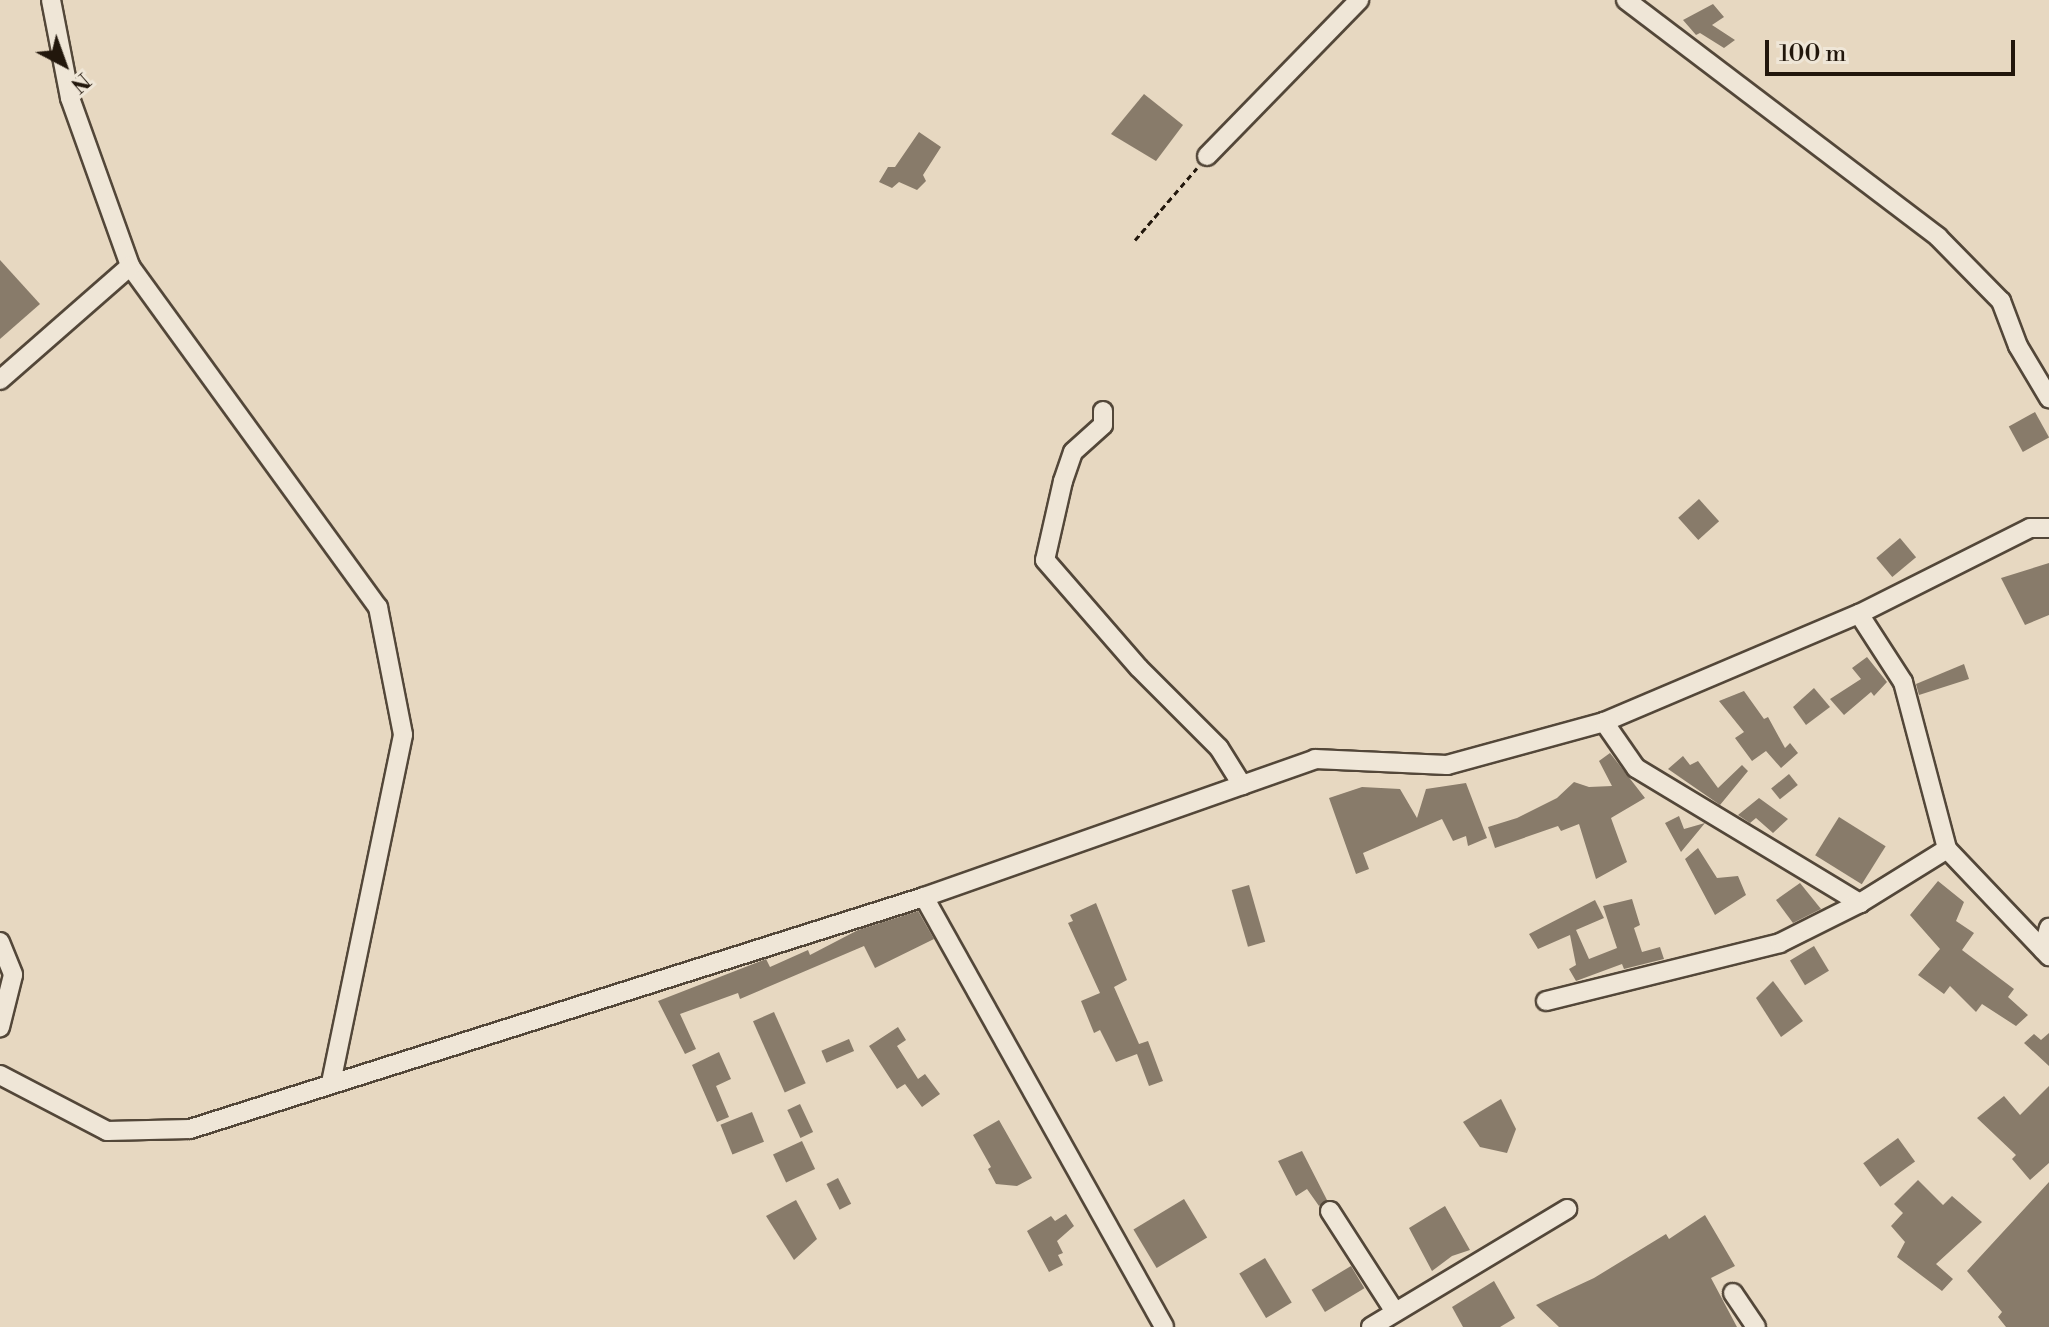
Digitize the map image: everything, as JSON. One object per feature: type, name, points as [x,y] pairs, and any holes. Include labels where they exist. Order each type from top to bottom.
[{"type":"street","points":[[51,0],[70,98],[130,266],[378,607],[403,735],[331,1084]]},
{"type":"street","points":[[1207,156],[1359,0]]},
{"type":"street","points":[[1626,0],[1938,237],[2001,301],[2018,346],[2049,398]]},
{"type":"street","points":[[0,380],[130,266]]},
{"type":"street","points":[[1103,411],[1103,425],[1073,452],[1063,481],[1045,560],[1139,668],[1219,748],[1242,785]]},
{"type":"street","points":[[0,1075],[107,1131],[190,1129],[924,897],[1315,759],[1447,765],[1604,722],[1859,614],[2030,528],[2049,528]]},
{"type":"street","points":[[1859,614],[1903,682],[1947,849],[2046,953]]},
{"type":"street","points":[[1604,722],[1636,768],[1860,903]]},
{"type":"street","points":[[1546,1001],[1780,943],[1860,903],[1947,849]]},
{"type":"street","points":[[924,897],[1164,1327]]},
{"type":"street","points":[[2046,953],[2049,928]]},
{"type":"street","points":[[0,942],[13,975],[0,1027]]},
{"type":"street","points":[[1371,1327],[1567,1209]]},
{"type":"street","points":[[1330,1211],[1395,1312]]},
{"type":"street","points":[[1733,1293],[1756,1327]]},
{"type":"path","points":[[1135,240],[1207,156]]},
{"type":"building","points":[[1713,4],[1724,17],[1712,25],[1735,40],[1724,48],[1700,33],[1696,35],[1683,20]]},
{"type":"building","points":[[1144,94],[1183,125],[1156,161],[1111,134]]},
{"type":"building","points":[[919,132],[941,147],[923,175],[926,181],[917,190],[899,182],[892,188],[879,182],[888,167],[895,167]]},
{"type":"building","points":[[0,260],[40,304],[0,339]]},
{"type":"building","points":[[2035,412],[2049,437],[2023,452],[2009,427]]},
{"type":"building","points":[[1699,499],[1719,521],[1698,540],[1678,518]]},
{"type":"building","points":[[1900,538],[1916,557],[1892,577],[1876,558]]},
{"type":"building","points":[[2049,563],[2049,615],[2025,625],[2001,578]]},
{"type":"building","points":[[1867,657],[1887,682],[1874,696],[1871,692],[1844,715],[1830,699],[1861,679],[1852,668]]},
{"type":"building","points":[[1964,664],[1969,679],[1919,695],[1916,684]]},
{"type":"building","points":[[1814,688],[1830,707],[1806,725],[1793,707]]},
{"type":"building","points":[[1744,691],[1764,719],[1768,717],[1785,748],[1790,743],[1798,753],[1781,768],[1766,751],[1752,761],[1735,738],[1744,732],[1719,701]]},
{"type":"building","points":[[1610,753],[1645,798],[1611,818],[1627,862],[1596,879],[1579,824],[1561,831],[1558,826],[1495,848],[1488,827],[1517,818],[1557,798],[1574,782],[1589,787],[1612,786],[1599,761]]},
{"type":"building","points":[[1683,756],[1690,765],[1698,761],[1718,788],[1742,765],[1748,771],[1720,805],[1668,769]]},
{"type":"building","points":[[1789,774],[1798,785],[1780,799],[1771,788]]},
{"type":"building","points":[[1466,783],[1487,838],[1468,846],[1466,836],[1453,841],[1442,819],[1363,853],[1369,869],[1356,874],[1329,798],[1362,787],[1400,789],[1417,818],[1426,789]]},
{"type":"building","points":[[1759,798],[1788,819],[1773,833],[1756,818],[1750,823],[1738,815]]},
{"type":"building","points":[[1679,816],[1684,829],[1705,823],[1681,852],[1665,823]]},
{"type":"building","points":[[1839,817],[1886,846],[1862,884],[1815,855]]},
{"type":"building","points":[[1698,848],[1717,878],[1738,876],[1746,895],[1715,915],[1685,859]]},
{"type":"building","points":[[1938,881],[1964,902],[1956,921],[1974,933],[1962,950],[2014,989],[2008,997],[2028,1015],[2016,1026],[1982,1004],[1976,1012],[1950,986],[1944,994],[1918,975],[1940,949],[1910,915]]},
{"type":"building","points":[[1800,883],[1821,909],[1793,923],[1776,900]]},
{"type":"building","points":[[1249,885],[1265,942],[1248,947],[1232,890]]},
{"type":"building","points":[[1632,899],[1640,925],[1634,928],[1642,952],[1660,947],[1664,959],[1624,969],[1622,964],[1576,981],[1569,969],[1576,965],[1570,935],[1538,949],[1529,934],[1595,900],[1604,918],[1576,930],[1589,959],[1617,948],[1603,906]]},
{"type":"building","points":[[1096,903],[1127,980],[1114,987],[1139,1044],[1148,1041],[1163,1081],[1149,1086],[1137,1054],[1116,1062],[1100,1030],[1094,1033],[1081,1001],[1100,993],[1068,923],[1073,921],[1070,915]]},
{"type":"building","points":[[918,911],[934,939],[875,968],[864,946],[740,999],[738,993],[680,1014],[696,1049],[685,1054],[658,1001],[766,959],[770,967],[808,950],[810,955],[858,930]]},
{"type":"building","points":[[1814,946],[1829,971],[1805,985],[1790,960]]},
{"type":"building","points":[[1773,981],[1803,1021],[1781,1037],[1756,998]]},
{"type":"building","points":[[774,1012],[806,1083],[785,1093],[753,1021]]},
{"type":"building","points":[[898,1027],[906,1040],[897,1046],[918,1079],[925,1074],[940,1094],[922,1107],[905,1084],[897,1089],[869,1046]]},
{"type":"building","points":[[2049,1033],[2049,1066],[2024,1043],[2034,1034],[2041,1040]]},
{"type":"building","points":[[849,1039],[854,1051],[826,1063],[821,1051]]},
{"type":"building","points":[[719,1052],[731,1079],[716,1086],[729,1117],[717,1122],[692,1065]]},
{"type":"building","points":[[2049,1086],[2049,1163],[2030,1180],[2012,1159],[2016,1155],[1977,1118],[2004,1096],[2020,1115]]},
{"type":"building","points":[[1501,1099],[1516,1129],[1507,1153],[1480,1147],[1463,1122]]},
{"type":"building","points":[[800,1104],[813,1132],[800,1138],[787,1110]]},
{"type":"building","points":[[752,1112],[764,1142],[732,1154],[720,1125]]},
{"type":"building","points":[[999,1120],[1032,1178],[1017,1186],[996,1184],[988,1169],[991,1167],[973,1135]]},
{"type":"building","points":[[1898,1138],[1915,1161],[1880,1187],[1863,1163]]},
{"type":"building","points":[[802,1141],[815,1169],[786,1183],[773,1155]]},
{"type":"building","points":[[1302,1151],[1327,1200],[1319,1206],[1307,1189],[1296,1196],[1278,1161]]},
{"type":"building","points":[[838,1178],[851,1204],[840,1210],[826,1184]]},
{"type":"building","points":[[1918,1180],[1943,1205],[1952,1196],[1982,1222],[1936,1264],[1953,1279],[1942,1291],[1897,1257],[1905,1242],[1891,1226],[1903,1213],[1894,1204]]},
{"type":"building","points":[[2049,1182],[2049,1327],[2006,1327],[1998,1317],[2002,1312],[1967,1271]]},
{"type":"building","points":[[1184,1199],[1207,1238],[1157,1268],[1133,1229]]},
{"type":"building","points":[[796,1200],[817,1239],[794,1260],[766,1216]]},
{"type":"building","points":[[1445,1206],[1470,1250],[1452,1256],[1432,1271],[1409,1228]]},
{"type":"building","points":[[1066,1214],[1074,1226],[1057,1241],[1063,1253],[1058,1255],[1063,1265],[1049,1272],[1027,1231],[1051,1216],[1055,1221]]},
{"type":"building","points":[[1705,1215],[1735,1266],[1711,1278],[1737,1327],[1559,1327],[1536,1305],[1594,1278],[1666,1234],[1669,1239]]},
{"type":"building","points":[[1265,1258],[1292,1303],[1266,1318],[1239,1273]]},
{"type":"building","points":[[1351,1266],[1364,1288],[1325,1312],[1312,1290]]},
{"type":"building","points":[[1494,1281],[1515,1318],[1500,1327],[1463,1327],[1452,1307]]}]
